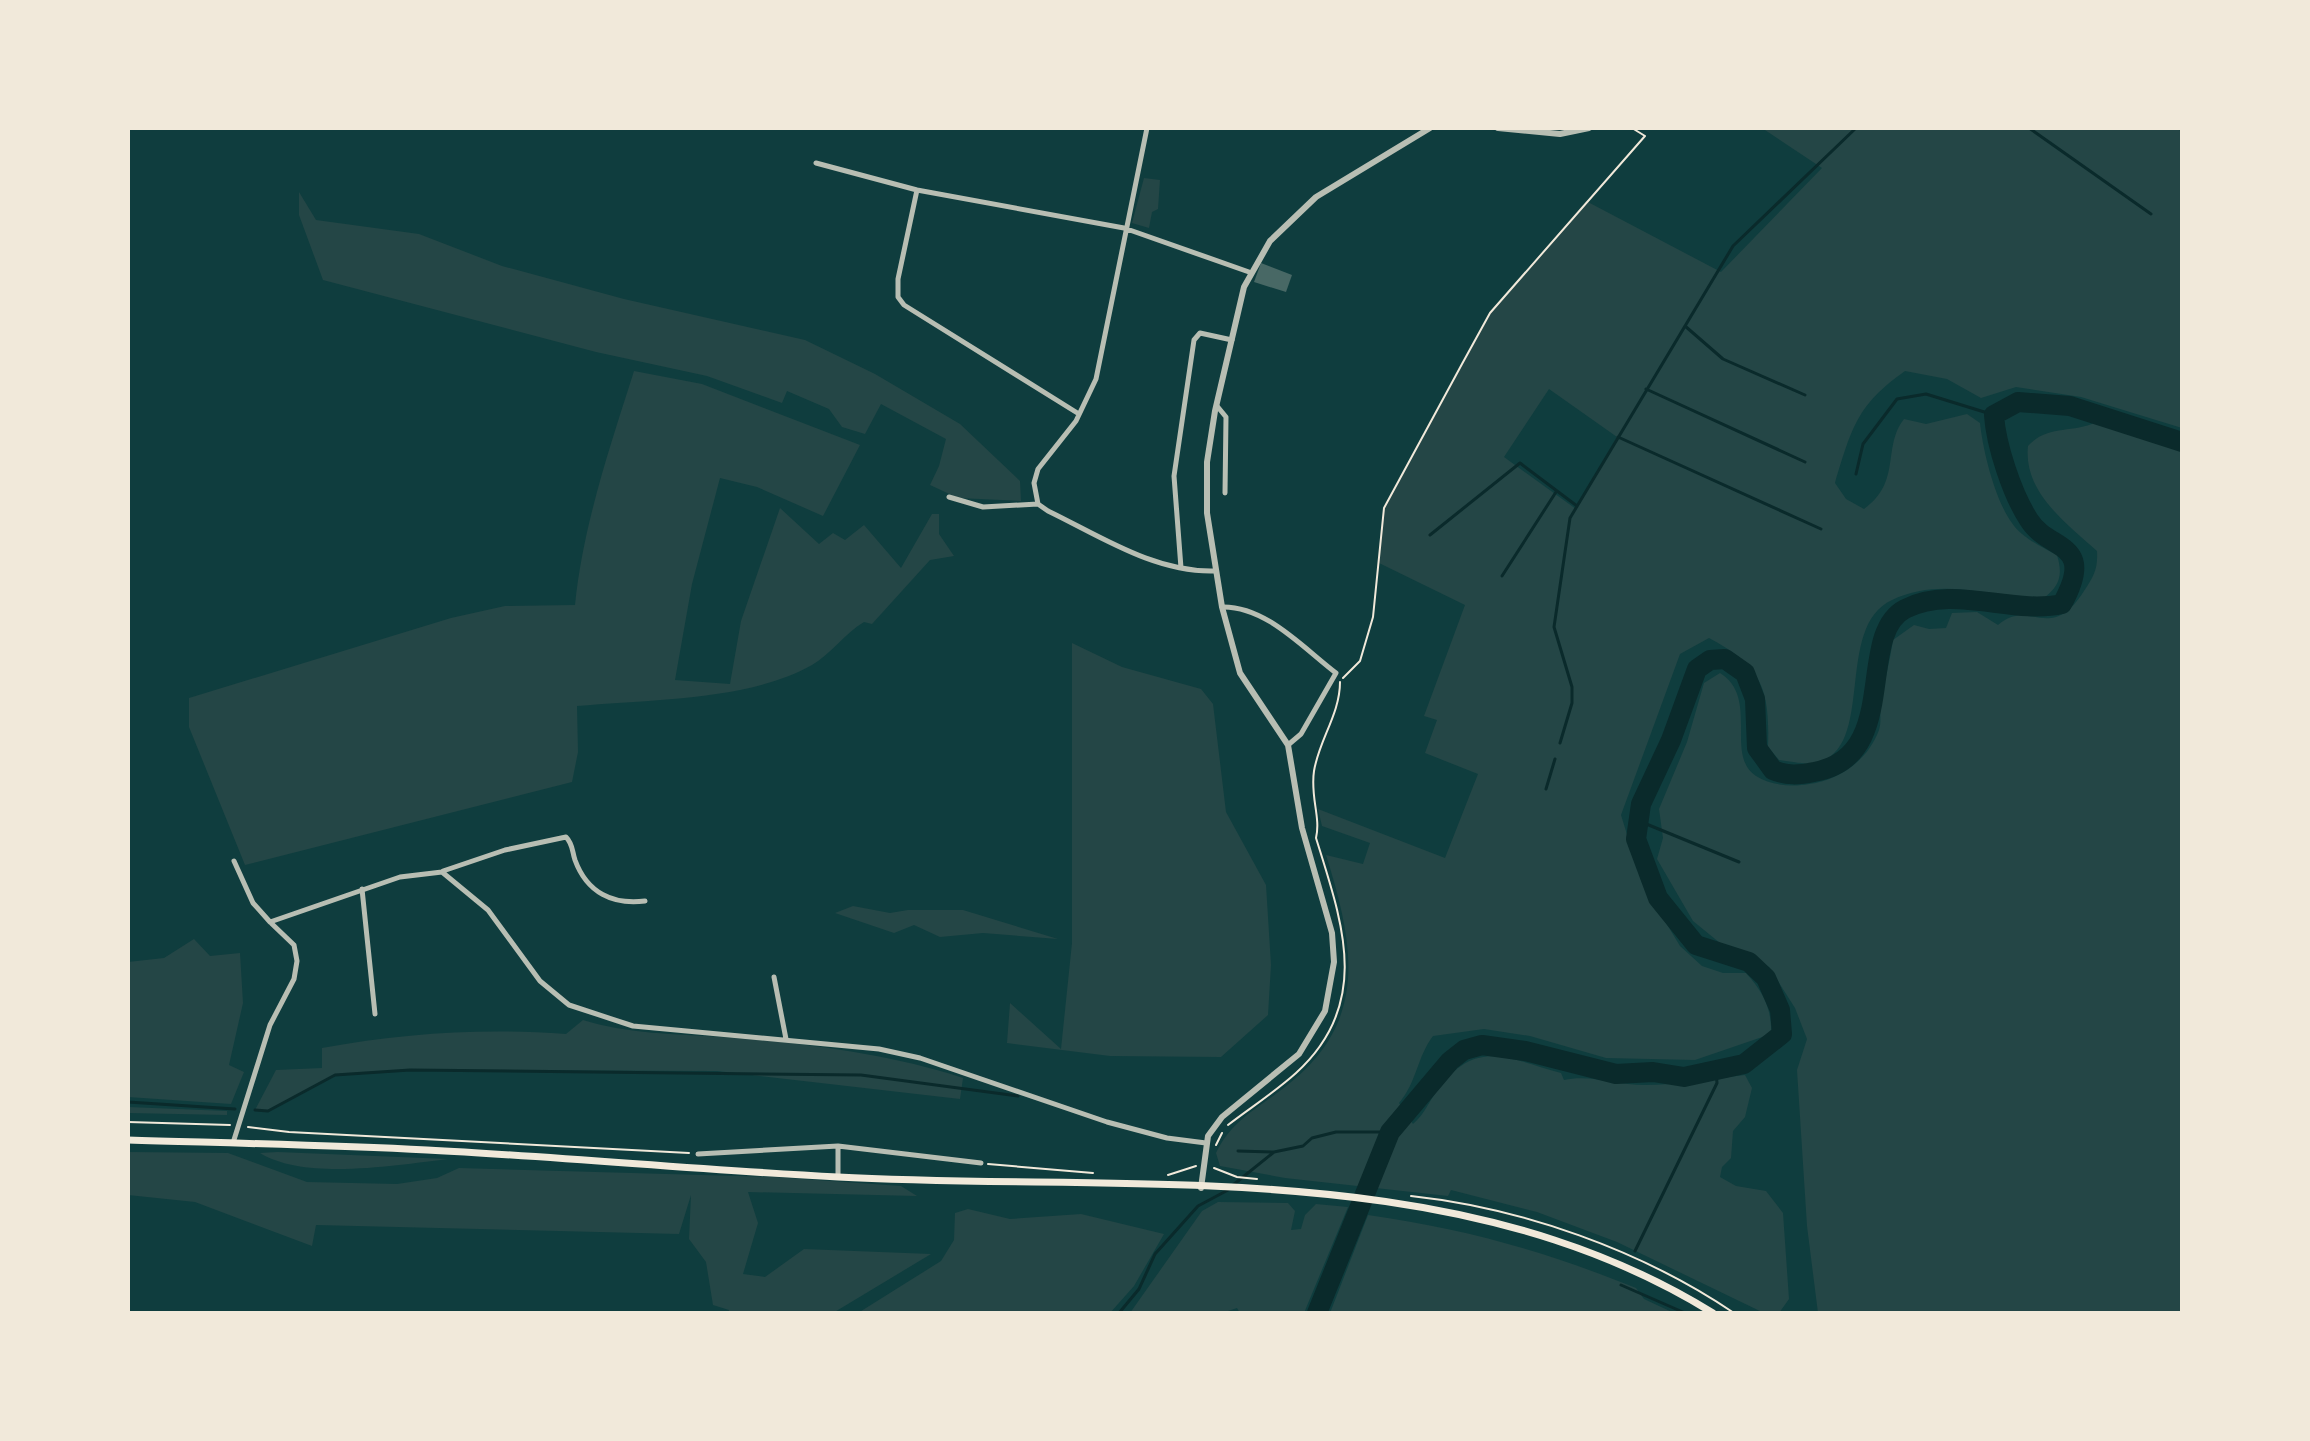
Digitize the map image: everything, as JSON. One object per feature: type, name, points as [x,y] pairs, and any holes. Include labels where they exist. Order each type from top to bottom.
[{"type":"main road","points":[[128,1140],[427,1150],[838,1177],[1205,1188],[1340,1198],[1461,1214],[1527,1231],[1627,1267],[1713,1313]]},
{"type":"street","points":[[1038,504],[1034,483],[1038,469],[1079,414],[1096,379],[1108,332],[1124,228],[1147,128]]},
{"type":"street","points":[[1205,1188],[1203,1166],[1206,1143],[1222,1117],[1299,1054],[1316,1030],[1330,995],[1332,933],[1302,828],[1288,745],[1240,673],[1222,607],[1206,485],[1217,406],[1249,272],[1270,241],[1303,207],[1430,128]]},
{"type":"street","points":[[1498,128],[1560,134],[1589,128]]},
{"type":"street","points":[[816,163],[917,190],[1124,228],[1249,272]]},
{"type":"street","points":[[917,190],[898,279],[898,297],[904,305],[1079,414]]},
{"type":"street","points":[[1181,568],[1174,476],[1194,340],[1200,333],[1232,340]]},
{"type":"street","points":[[1217,406],[1226,417],[1225,493]]},
{"type":"street","points":[[949,497],[983,507],[1038,504],[1141,557],[1181,568],[1215,571]]},
{"type":"street","points":[[1222,607],[1245,609],[1269,622],[1336,673],[1301,734],[1288,745]]},
{"type":"street","points":[[270,922],[400,877],[442,872],[505,850],[566,837],[582,874],[591,886],[606,898],[625,904],[645,901]]},
{"type":"street","points":[[233,1143],[236,1125],[270,1025],[294,979],[297,961],[294,945],[253,903],[234,861]]},
{"type":"street","points":[[442,872],[488,910],[540,981],[569,1005],[633,1026],[879,1049],[920,1058],[1107,1122],[1167,1138],[1206,1143]]},
{"type":"street","points":[[362,889],[375,1014]]},
{"type":"street","points":[[774,977],[786,1039]]},
{"type":"street","points":[[838,1146],[838,1177]]},
{"type":"street","points":[[698,1154],[838,1146],[981,1163]]},
{"type":"path","points":[[1215,1146],[1225,1127],[1297,1072],[1324,1037],[1339,1009],[1346,947],[1316,838],[1318,823],[1311,799],[1314,767],[1340,699],[1340,679],[1360,661],[1373,617],[1384,508],[1490,313],[1645,136],[1632,128]]},
{"type":"path","points":[[128,1122],[236,1125],[289,1132],[698,1154]]},
{"type":"path","points":[[1213,1167],[1214,1157]]},
{"type":"path","points":[[981,1163],[1097,1173]]},
{"type":"path","points":[[1168,1175],[1188,1167],[1203,1166],[1262,1180]]},
{"type":"path","points":[[1627,1256],[1734,1313]]},
{"type":"shaded area","points":[[1762,128],[2182,128],[2182,428],[2081,397],[2016,387],[1981,398],[1947,379],[1905,371],[1889,383],[1866,407],[1846,447],[1835,483],[1846,499],[1864,509],[1876,499],[1888,476],[1894,441],[1904,419],[1926,424],[1967,414],[1980,423],[1991,475],[2006,513],[2021,533],[2057,555],[2060,574],[2054,589],[2044,598],[1948,589],[1911,593],[1892,600],[1874,614],[1864,635],[1845,735],[1834,753],[1816,763],[1779,760],[1768,747],[1764,694],[1759,681],[1741,659],[1709,638],[1680,654],[1621,815],[1642,883],[1680,946],[1702,966],[1723,973],[1746,973],[1765,1001],[1771,1034],[1695,1060],[1606,1058],[1530,1036],[1484,1029],[1433,1036],[1423,1052],[1410,1087],[1399,1103],[1413,1124],[1452,1073],[1480,1057],[1495,1056],[1525,1062],[1561,1073],[1564,1080],[1584,1078],[1634,1085],[1695,1082],[1745,1075],[1752,1088],[1745,1117],[1733,1131],[1731,1158],[1722,1167],[1720,1177],[1736,1186],[1766,1191],[1783,1213],[1789,1299],[1779,1313],[1764,1313],[1617,1242],[1537,1212],[1451,1190],[1448,1196],[1285,1178],[1220,1166],[1216,1153],[1229,1132],[1312,1062],[1331,1036],[1343,1009],[1348,980],[1348,951],[1326,855],[1363,864],[1370,843],[1322,826],[1318,809],[1445,858],[1478,774],[1425,753],[1437,720],[1424,716],[1465,605],[1379,563],[1384,508],[1490,313],[1586,201],[1721,272],[1822,168]],"holes":[[[1549,389],[1617,437],[1576,509],[1504,457]]]},
{"type":"shaded area","points":[[1144,178],[1160,180],[1158,209],[1152,212],[1149,228],[1132,223]]},
{"type":"shaded area","points":[[299,192],[316,220],[419,234],[502,266],[624,299],[805,340],[875,374],[960,424],[1020,481],[1021,501],[958,498],[930,485],[946,439],[881,404],[865,434],[842,427],[829,409],[787,391],[782,403],[707,376],[596,352],[323,280],[299,215]]},
{"type":"shaded area","points":[[634,371],[702,384],[860,445],[823,516],[757,487],[720,478],[692,584],[675,680],[730,684],[741,621],[780,508],[819,544],[833,533],[845,540],[864,525],[901,568],[932,514],[939,514],[939,534],[954,556],[930,560],[872,624],[864,622],[812,665],[787,677],[729,692],[577,706],[578,752],[572,782],[245,865],[189,727],[189,698],[451,618],[505,606],[575,605],[591,516]]},
{"type":"shaded area","points":[[2096,422],[2182,450],[2182,1313],[1818,1313],[1807,1226],[1797,1070],[1807,1039],[1795,1008],[1769,967],[1720,943],[1693,921],[1657,859],[1663,838],[1659,809],[1687,742],[1704,683],[1720,673],[1732,684],[1738,697],[1742,755],[1747,767],[1756,776],[1775,784],[1820,782],[1852,767],[1874,741],[1880,727],[1881,700],[1893,640],[1914,625],[1929,629],[1946,628],[1952,613],[1977,612],[1998,625],[2020,615],[2050,618],[2072,607],[2093,576],[2097,551],[2060,518],[2039,492],[2028,463],[2028,446],[2052,432]]},
{"type":"shaded area","points":[[1072,643],[1122,667],[1201,689],[1213,704],[1226,812],[1266,885],[1271,965],[1268,1015],[1221,1057],[1110,1056],[1007,1043],[1010,1003],[1061,1049],[1072,943]]},
{"type":"shaded area","points":[[853,906],[890,913],[963,910],[1058,939],[983,933],[940,937],[914,925],[894,933],[835,913]]},
{"type":"shaded area","points":[[194,939],[210,956],[240,953],[243,1003],[229,1065],[244,1072],[231,1104],[128,1097],[128,962],[164,958]]},
{"type":"shaded area","points":[[583,1020],[635,1031],[783,1042],[904,1062],[963,1078],[960,1099],[717,1071],[410,1070],[335,1075],[268,1111],[255,1110],[276,1070],[322,1068],[322,1048],[444,1033],[566,1034]]},
{"type":"shaded area","points":[[128,1107],[227,1111],[227,1115],[128,1113]]},
{"type":"shaded area","points":[[128,1152],[228,1153],[307,1182],[397,1184],[437,1178],[459,1168],[774,1177],[901,1186],[917,1196],[748,1192],[758,1223],[743,1274],[765,1277],[804,1249],[931,1254],[833,1313],[728,1313],[729,1310],[713,1305],[706,1262],[689,1239],[691,1195],[679,1234],[316,1225],[312,1246],[195,1202],[128,1195]]},
{"type":"shaded area","points":[[260,1153],[448,1159],[326,1169],[279,1162]]},
{"type":"shaded area","points":[[1218,1202],[1288,1203],[1295,1211],[1291,1230],[1301,1229],[1305,1215],[1316,1204],[1348,1207],[1304,1313],[1240,1313],[1237,1308],[1222,1313],[1130,1313],[1202,1211]]},
{"type":"shaded area","points":[[968,1209],[1010,1219],[1081,1214],[1164,1234],[1134,1286],[1110,1313],[858,1313],[941,1261],[954,1240],[955,1213]]},
{"type":"shaded area","points":[[1368,1215],[1472,1234],[1537,1252],[1636,1288],[1644,1299],[1674,1313],[1330,1313]]},
{"type":"building","points":[[1261,263],[1292,275],[1286,292],[1254,282]]},
{"type":"waterway","points":[[1560,743],[1572,703],[1572,687],[1554,627],[1570,518],[1733,246],[1856,128]]},
{"type":"waterway","points":[[2029,128],[2151,214]]},
{"type":"waterway","points":[[1685,326],[1723,359],[1805,395]]},
{"type":"waterway","points":[[1646,389],[1805,462]]},
{"type":"waterway","points":[[1856,474],[1863,444],[1897,399],[1926,394],[1994,415]]},
{"type":"waterway","points":[[1317,1313],[1390,1132],[1450,1061],[1464,1050],[1482,1045],[1525,1051],[1616,1074],[1653,1072],[1684,1077],[1744,1064],[1782,1034],[1780,1010],[1766,978],[1749,962],[1696,945],[1658,898],[1636,839],[1641,804],[1671,740],[1697,669],[1710,660],[1725,659],[1745,673],[1755,699],[1757,748],[1773,770],[1803,774],[1841,762],[1858,744],[1868,721],[1882,643],[1890,623],[1905,609],[1943,599],[2023,606],[2062,604],[2071,584],[2074,569],[2072,558],[2038,530],[2017,497],[2001,455],[1994,415],[2018,402],[2070,406],[2182,442]]},
{"type":"waterway","points":[[1618,437],[1821,529]]},
{"type":"waterway","points":[[1430,535],[1520,463],[1577,506]]},
{"type":"waterway","points":[[1502,576],[1556,492]]},
{"type":"waterway","points":[[1546,789],[1555,759]]},
{"type":"waterway","points":[[1639,821],[1739,862]]},
{"type":"waterway","points":[[255,1110],[268,1111],[335,1075],[410,1070],[861,1075],[1018,1096]]},
{"type":"waterway","points":[[1635,1251],[1717,1083],[1716,1072]]},
{"type":"waterway","points":[[128,1102],[235,1109]]},
{"type":"waterway","points":[[1238,1151],[1274,1152],[1303,1146],[1312,1138],[1336,1132],[1390,1132]]},
{"type":"waterway","points":[[1233,1185],[1274,1152]]},
{"type":"waterway","points":[[1119,1313],[1139,1289],[1155,1254],[1198,1206],[1228,1190]]},
{"type":"waterway","points":[[1621,1285],[1685,1313]]}]
